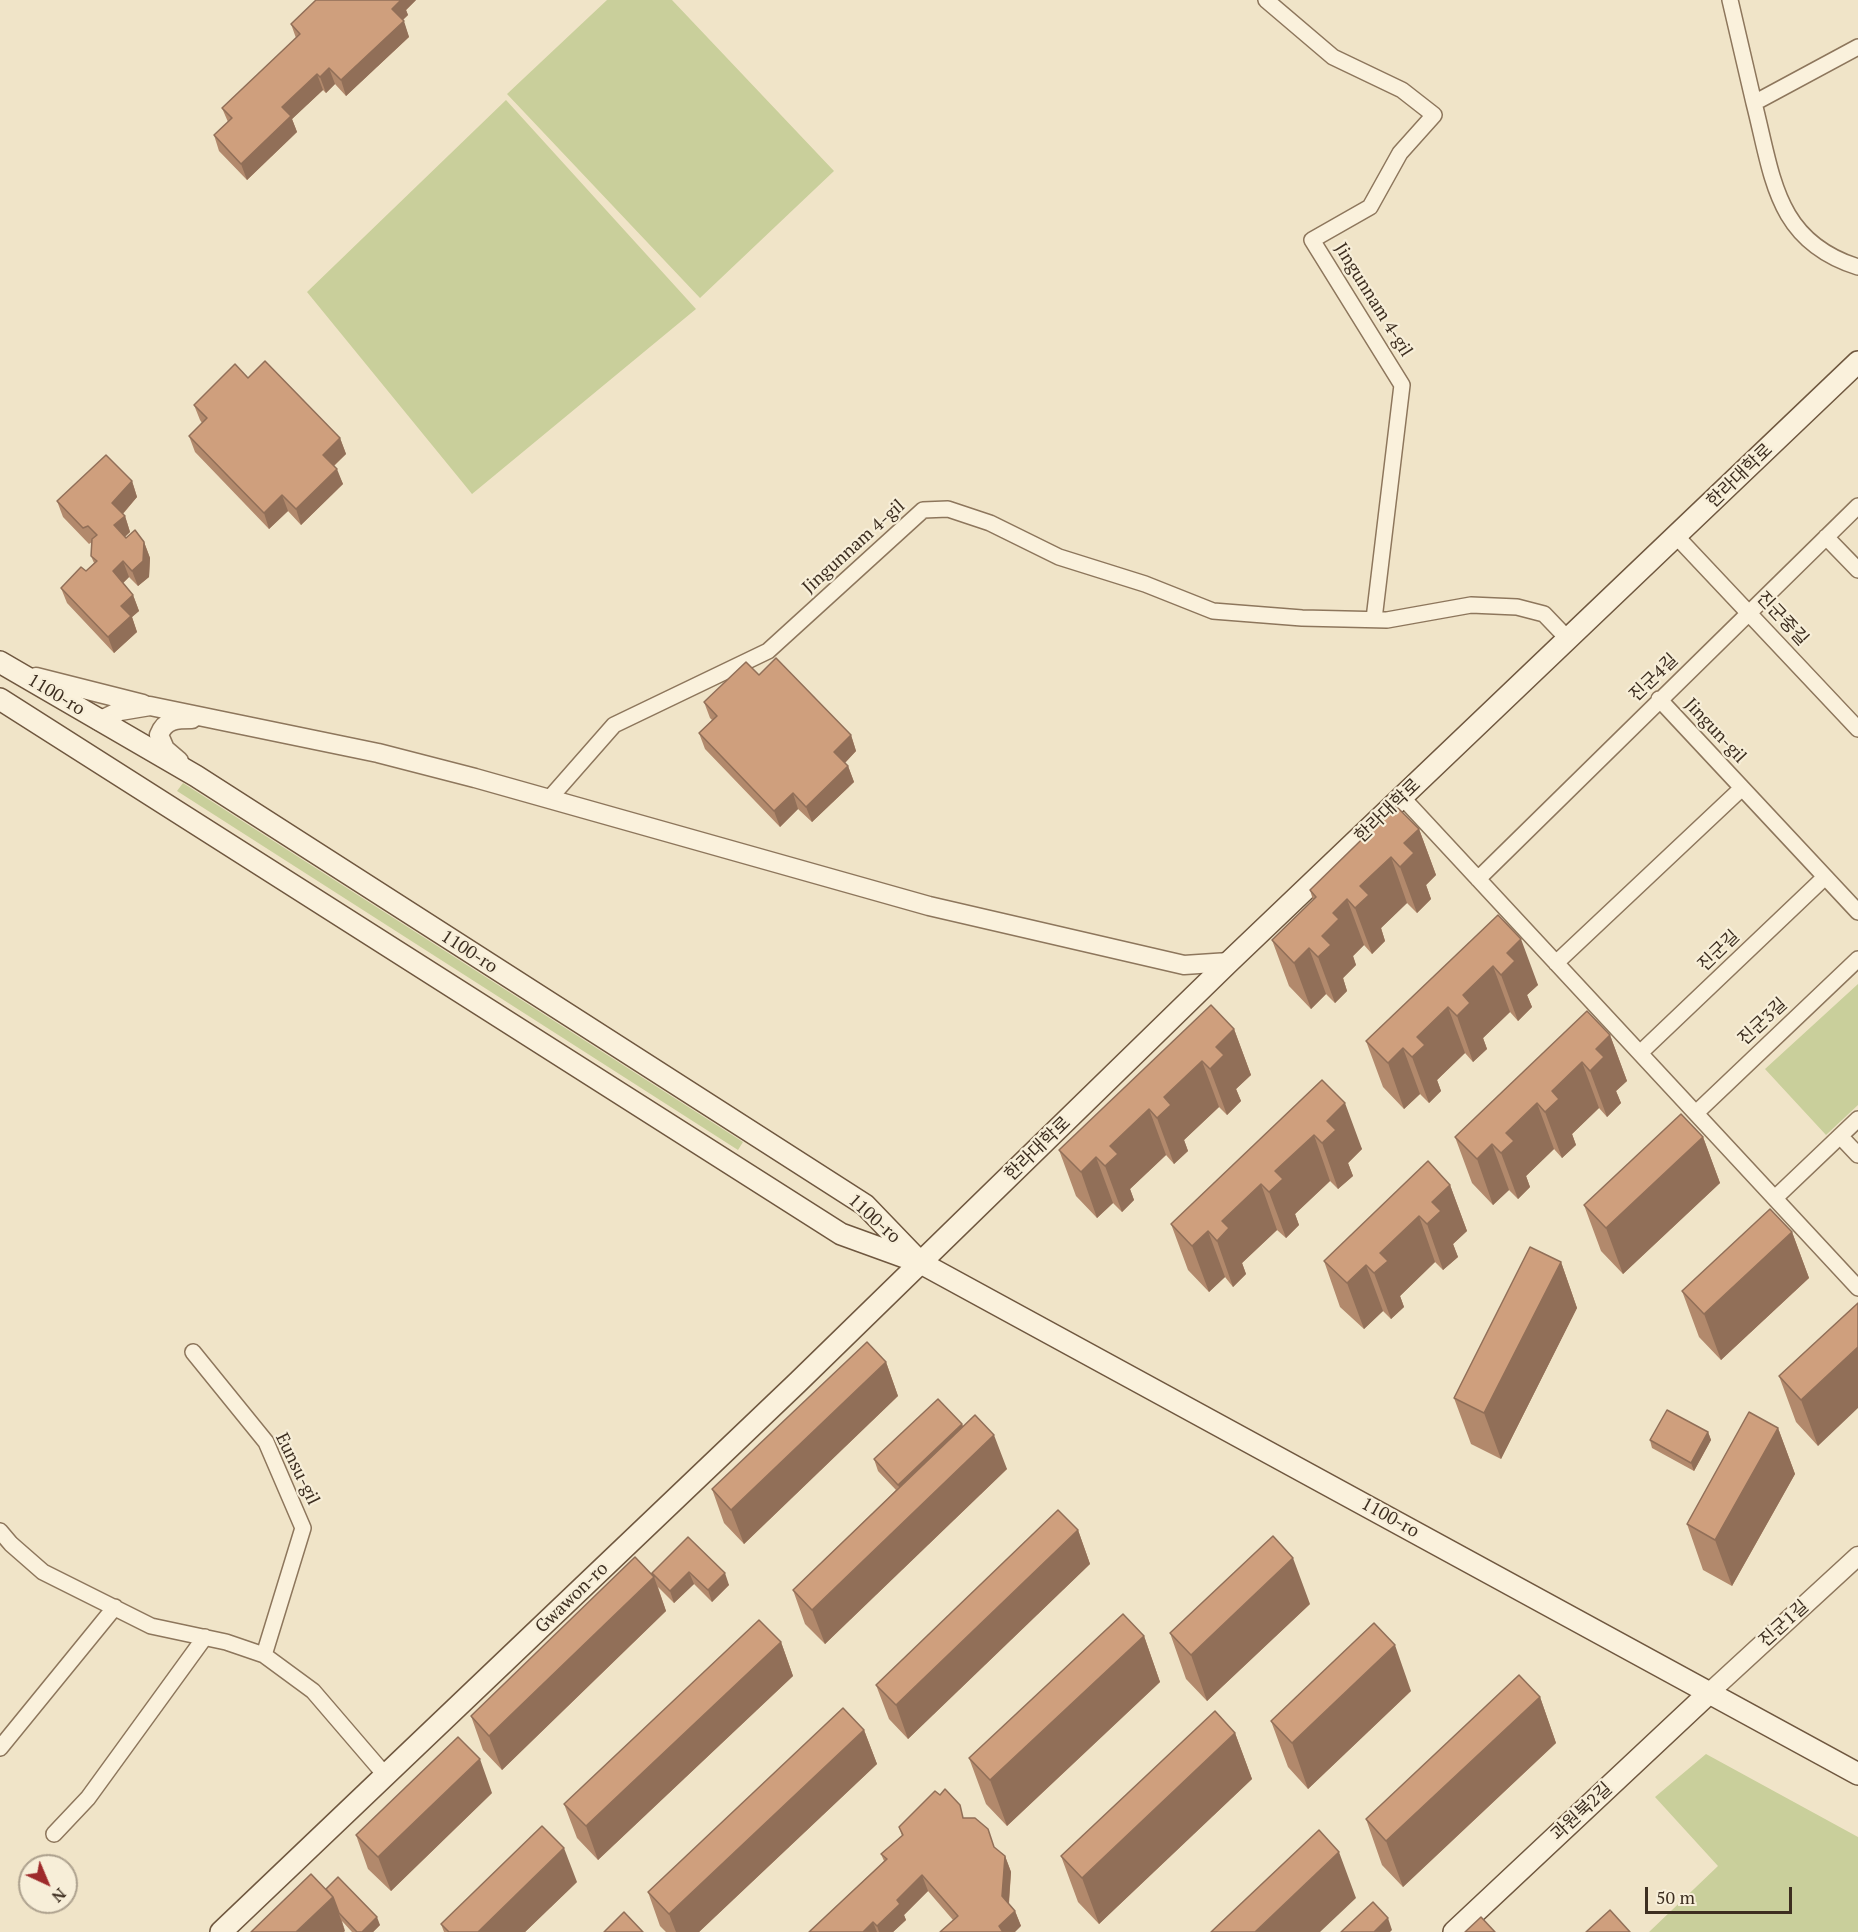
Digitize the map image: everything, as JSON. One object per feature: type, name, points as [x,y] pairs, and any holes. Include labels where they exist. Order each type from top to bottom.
[{"type":"main road","name":"한라대학로","points":[[921,1263],[1229,962],[1858,362]]},
{"type":"main road","name":"1100-ro","points":[[8,666],[196,776],[865,1205],[921,1263]]},
{"type":"main road","name":"1100-ro","points":[[0,699],[841,1234],[921,1263],[1858,1774]]},
{"type":"main road","points":[[81,750],[99,720]]},
{"type":"main road","name":"Gwawon-ro","points":[[221,1932],[921,1263]]},
{"type":"main road","name":"과원북2길","points":[[1454,1932],[1710,1692]]},
{"type":"street","name":"Jingunnam 4-gil","points":[[1266,0],[1333,57],[1402,90],[1434,115],[1400,153],[1370,207],[1312,240],[1402,385],[1374,620]]},
{"type":"street","points":[[1730,0],[1780,203],[1803,238],[1835,260],[1858,267]]},
{"type":"street","points":[[1754,103],[1858,46]]},
{"type":"street","name":"진군4길","points":[[1478,879],[1858,506]]},
{"type":"street","name":"Jingunnam 4-gil","points":[[549,799],[614,725],[768,651],[923,510],[948,509],[990,523],[1059,557],[1145,584],[1213,611],[1302,618],[1387,620],[1471,605],[1517,607],[1544,614],[1567,638]]},
{"type":"street","name":"진군중길","points":[[1677,537],[1858,729]]},
{"type":"street","points":[[1826,537],[1858,570]]},
{"type":"street","points":[[8,666],[71,687],[150,706],[378,753],[929,906],[1184,965],[1229,962]]},
{"type":"street","name":"Jingun-gil","points":[[1659,699],[1825,877]]},
{"type":"street","points":[[99,720],[120,711],[150,706]]},
{"type":"street","points":[[196,776],[165,749],[159,740],[162,728],[176,719],[226,721]]},
{"type":"street","points":[[1556,963],[1742,788]]},
{"type":"street","points":[[1402,797],[1858,1288]]},
{"type":"street","points":[[1825,877],[1858,912]]},
{"type":"street","name":"진군길","points":[[1641,1053],[1825,877]]},
{"type":"street","name":"진군3길","points":[[1696,1113],[1858,959]]},
{"type":"street","points":[[1775,1198],[1858,1119]]},
{"type":"street","points":[[1840,1136],[1858,1155]]},
{"type":"street","name":"Eunsu-gil","points":[[193,1352],[266,1443],[303,1528],[264,1655]]},
{"type":"street","points":[[0,1531],[10,1544],[44,1572],[151,1626],[205,1637],[264,1655],[313,1691],[386,1776]]},
{"type":"street","name":"진군1길","points":[[1710,1692],[1858,1556]]},
{"type":"street","points":[[0,1748],[115,1607]]},
{"type":"street","points":[[54,1834],[88,1798],[205,1637]]},
{"type":"green space","points":[[607,0],[672,0],[834,171],[700,298],[507,94]]},
{"type":"green space","points":[[506,100],[696,309],[472,494],[307,292]]},
{"type":"green space","points":[[183,783],[743,1142],[738,1150],[177,791]]},
{"type":"green space","points":[[1858,984],[1858,1105],[1826,1135],[1765,1069]]},
{"type":"green space","points":[[1706,1754],[1858,1837],[1858,1932],[1649,1932],[1718,1866],[1655,1797]]},
{"type":"building","points":[[316,0],[401,0],[392,9],[404,21],[341,80],[329,68],[320,77],[317,74],[282,107],[291,116],[241,164],[214,135],[232,118],[222,108],[300,34],[291,24]]},
{"type":"building","points":[[265,361],[340,438],[323,455],[337,469],[296,509],[282,495],[264,513],[189,436],[207,418],[194,405],[235,364],[248,378]]},
{"type":"building","points":[[106,455],[132,481],[112,503],[125,516],[114,525],[126,538],[135,530],[144,542],[143,561],[132,571],[123,561],[113,571],[133,595],[121,606],[131,616],[108,637],[61,588],[81,567],[86,571],[97,561],[91,556],[92,539],[97,535],[88,526],[83,528],[57,501]]},
{"type":"building","points":[[776,658],[851,735],[834,752],[848,766],[806,807],[793,793],[774,811],[699,733],[717,716],[704,702],[746,662],[759,675]]},
{"type":"building","points":[[1396,806],[1419,829],[1404,843],[1414,853],[1400,867],[1391,857],[1360,886],[1369,895],[1355,908],[1347,899],[1333,913],[1339,919],[1322,936],[1331,945],[1318,957],[1309,948],[1294,963],[1272,940],[1316,897],[1310,890]]},
{"type":"building","points":[[1498,915],[1521,939],[1507,953],[1515,961],[1501,975],[1493,966],[1463,995],[1470,1003],[1457,1016],[1448,1007],[1417,1037],[1425,1045],[1412,1057],[1403,1048],[1388,1063],[1366,1041]]},
{"type":"building","points":[[1211,1005],[1234,1029],[1216,1047],[1224,1055],[1210,1069],[1202,1061],[1164,1097],[1171,1105],[1157,1118],[1149,1109],[1110,1146],[1118,1154],[1105,1166],[1096,1157],[1081,1172],[1059,1150]]},
{"type":"building","points":[[1587,1011],[1610,1035],[1596,1049],[1604,1057],[1590,1071],[1582,1062],[1552,1091],[1559,1099],[1545,1112],[1537,1103],[1506,1133],[1514,1141],[1501,1153],[1492,1144],[1477,1159],[1455,1137]]},
{"type":"building","points":[[1322,1080],[1345,1103],[1327,1121],[1336,1130],[1322,1143],[1314,1135],[1275,1171],[1283,1179],[1269,1192],[1261,1184],[1222,1221],[1229,1228],[1217,1241],[1208,1231],[1192,1246],[1171,1224]]},
{"type":"building","points":[[1681,1114],[1703,1137],[1606,1228],[1584,1205]]},
{"type":"building","points":[[1428,1161],[1450,1185],[1432,1202],[1441,1211],[1427,1224],[1419,1216],[1380,1253],[1388,1261],[1374,1273],[1366,1265],[1347,1283],[1324,1261]]},
{"type":"building","points":[[1770,1209],[1792,1232],[1704,1314],[1682,1291]]},
{"type":"building","points":[[1530,1247],[1561,1262],[1484,1413],[1454,1398]]},
{"type":"building","points":[[1858,1303],[1858,1347],[1801,1400],[1779,1376]]},
{"type":"building","points":[[867,1342],[886,1362],[731,1510],[712,1489]]},
{"type":"building","points":[[938,1399],[962,1424],[898,1485],[874,1459]]},
{"type":"building","points":[[1667,1410],[1708,1432],[1691,1463],[1650,1440]]},
{"type":"building","points":[[1749,1412],[1778,1428],[1715,1540],[1687,1524]]},
{"type":"building","points":[[975,1415],[994,1435],[812,1610],[793,1590]]},
{"type":"building","points":[[1058,1510],[1078,1530],[896,1705],[876,1685]]},
{"type":"building","points":[[1273,1536],[1293,1558],[1191,1655],[1170,1633]]},
{"type":"building","points":[[688,1537],[725,1573],[708,1590],[689,1572],[670,1591],[652,1573]]},
{"type":"building","points":[[635,1557],[654,1577],[489,1736],[471,1716]]},
{"type":"building","points":[[1123,1614],[1144,1636],[990,1780],[969,1758]]},
{"type":"building","points":[[759,1620],[781,1642],[586,1826],[564,1804]]},
{"type":"building","points":[[1374,1623],[1395,1645],[1292,1743],[1271,1721]]},
{"type":"building","points":[[1519,1675],[1540,1697],[1386,1841],[1366,1819]]},
{"type":"building","points":[[843,1708],[864,1730],[669,1914],[648,1892]]},
{"type":"building","points":[[1215,1711],[1235,1733],[1082,1878],[1061,1856]]},
{"type":"building","points":[[458,1737],[480,1759],[378,1857],[356,1835]]},
{"type":"building","points":[[945,1789],[960,1805],[963,1818],[975,1818],[988,1829],[994,1847],[1005,1856],[1002,1896],[1015,1911],[999,1926],[1003,1932],[940,1932],[958,1916],[922,1875],[897,1900],[900,1904],[877,1926],[873,1922],[863,1932],[809,1932],[887,1859],[881,1854],[903,1835],[899,1827],[935,1791],[940,1795]]},
{"type":"building","points":[[542,1826],[564,1848],[478,1932],[449,1932],[441,1924]]},
{"type":"building","points":[[1319,1830],[1339,1852],[1255,1932],[1211,1932]]},
{"type":"building","points":[[311,1874],[333,1897],[296,1932],[251,1932]]},
{"type":"building","points":[[338,1877],[377,1917],[362,1932],[357,1932],[339,1913],[333,1897],[326,1889]]},
{"type":"building","points":[[1373,1902],[1388,1918],[1374,1932],[1341,1932]]},
{"type":"building","points":[[1610,1910],[1630,1932],[1586,1932]]},
{"type":"building","points":[[624,1912],[643,1932],[604,1932]]},
{"type":"building","points":[[1481,1917],[1495,1932],[1465,1932]]}]
